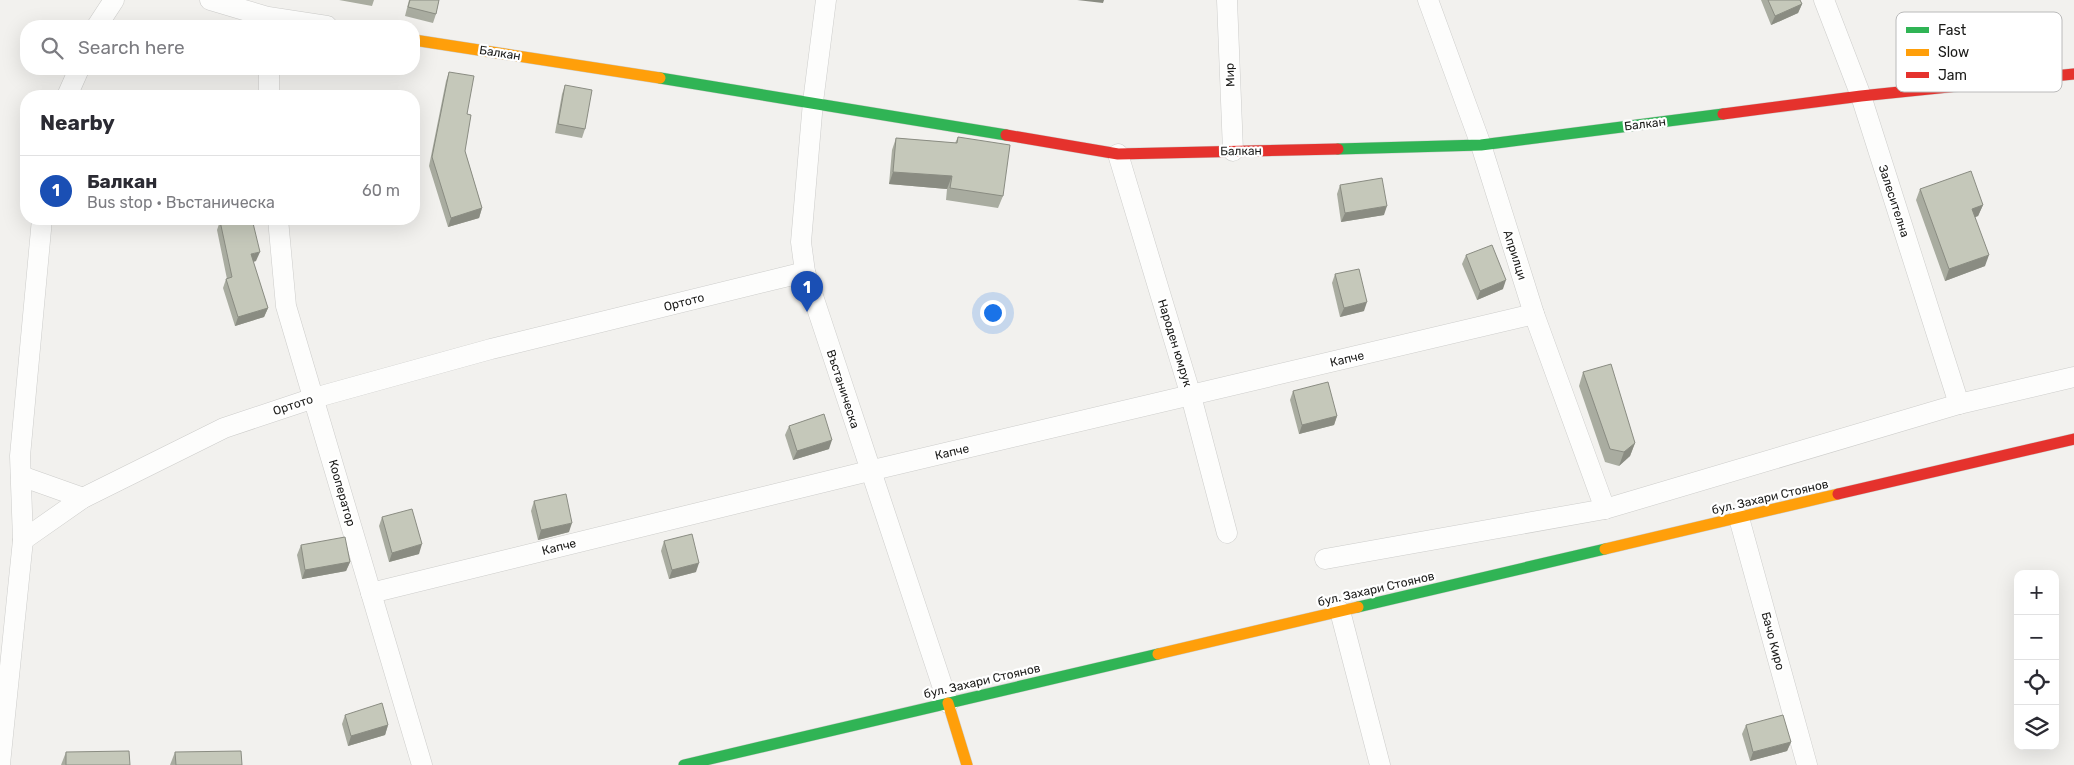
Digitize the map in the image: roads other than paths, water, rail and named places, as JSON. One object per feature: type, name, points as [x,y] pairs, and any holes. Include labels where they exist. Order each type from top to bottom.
[{"type":"street","points":[[101,20],[114,0]]},
{"type":"street","points":[[210,0],[263,20]]},
{"type":"street","name":"Въстаническа","points":[[826,0],[813,102],[801,242],[804,272],[967,765]]},
{"type":"street","name":"Мир","points":[[1228,0],[1233,151]]},
{"type":"street","name":"Априлци","points":[[1428,0],[1481,145],[1534,314],[1605,508]]},
{"type":"street","name":"Залесителна","points":[[1824,0],[1861,96],[1959,404]]},
{"type":"street","name":"Балкан","points":[[420,41],[813,102],[1118,154],[1481,145],[1900,92]]},
{"type":"street","points":[[70,90],[76,75]]},
{"type":"street","points":[[268,75],[269,90]]},
{"type":"street","name":"Народен юмрук","points":[[1118,154],[1190,396],[1227,533]]},
{"type":"street","points":[[0,764],[23,540],[21,446],[41,225]]},
{"type":"street","name":"Кооператор","points":[[279,225],[286,306],[422,765]]},
{"type":"street","name":"Ортото","points":[[23,540],[83,498],[224,428],[314,398],[491,349],[804,272]]},
{"type":"street","name":"Капче","points":[[371,593],[869,471],[1534,314]]},
{"type":"street","points":[[1325,559],[1605,508],[1959,404],[2074,377]]},
{"type":"street","name":"бул. Захари Стоянов","points":[[684,765],[2074,439]]},
{"type":"street","points":[[21,476],[83,498]]},
{"type":"street","name":"Бачо Киро","points":[[1739,518],[1807,765]]},
{"type":"street","points":[[1340,612],[1380,765]]},
{"type":"place","name":"Балкан","points":[[807,312]]}]
